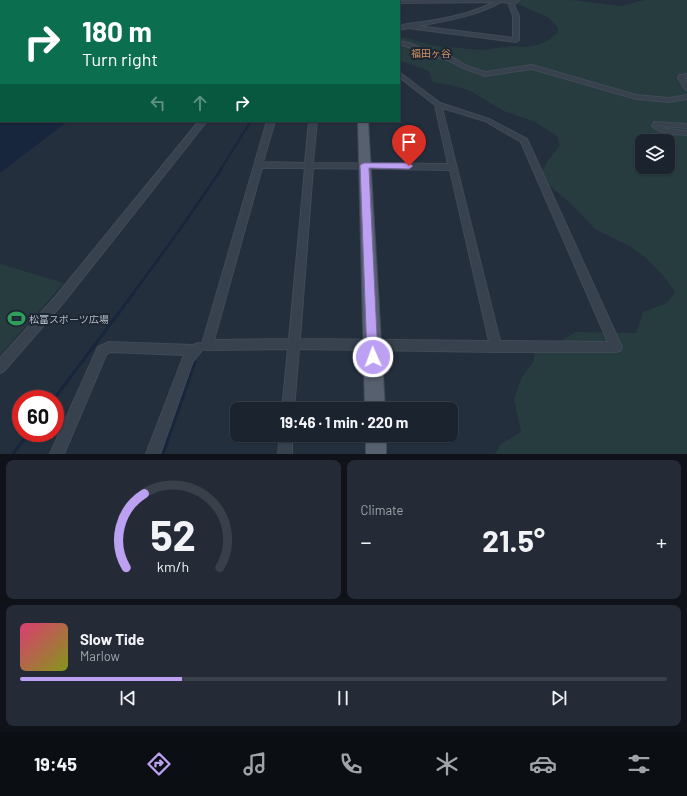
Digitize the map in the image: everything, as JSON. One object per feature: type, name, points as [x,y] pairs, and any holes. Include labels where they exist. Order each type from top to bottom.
[{"type":"main road","points":[[363,122],[375,402]]},
{"type":"main road","points":[[376,442],[376,454]]},
{"type":"street","points":[[400,2],[472,0],[516,1]]},
{"type":"street","points":[[400,28],[464,17],[484,9],[500,0]]},
{"type":"street","points":[[407,26],[516,40],[516,16],[512,5],[516,1]]},
{"type":"street","points":[[400,43],[407,44],[434,56],[450,58],[465,67],[485,74],[532,67],[623,94],[669,100],[687,98]]},
{"type":"street","points":[[57,454],[102,351],[109,347],[195,350],[207,345],[372,344],[496,347],[616,347],[524,142],[515,135],[487,120],[438,104],[400,74]]},
{"type":"street","points":[[687,76],[681,76],[680,78],[687,88]]},
{"type":"street","points":[[438,104],[496,347]]},
{"type":"street","points":[[0,367],[65,293],[202,122]]},
{"type":"street","points":[[207,345],[271,122]]},
{"type":"street","points":[[289,402],[313,122]]},
{"type":"street","points":[[687,126],[662,123],[657,124],[656,126],[665,131],[687,133]]},
{"type":"street","points":[[259,165],[310,164],[454,167]]},
{"type":"street","points":[[153,454],[188,358],[195,350]]},
{"type":"street","points":[[285,454],[286,442]]},
{"type":"green space","points":[[520,0],[571,0],[621,6],[644,0],[687,0],[687,454],[495,454],[501,444],[521,432],[514,399],[521,379],[533,362],[536,348],[557,343],[576,332],[636,333],[643,312],[667,303],[675,292],[666,279],[646,258],[631,247],[595,229],[573,206],[548,184],[542,171],[560,145],[557,136],[535,122],[504,111],[470,91],[459,87],[433,82],[429,71],[400,60],[400,38],[435,46],[482,50],[511,46],[526,47],[538,45],[547,41],[558,32],[558,28],[549,18],[516,3]]},
{"type":"green space","name":"松富スポーツ広場","points":[[0,264],[64,283],[0,355]]},
{"type":"water","points":[[0,122],[67,122],[0,173]]},
{"type":"waterway","points":[[219,172],[250,122]]},
{"type":"waterway","points":[[132,295],[220,171]]},
{"type":"waterway","points":[[61,390],[133,294]]},
{"type":"waterway","points":[[163,454],[195,362]]},
{"type":"waterway","points":[[13,454],[22,442]]},
{"type":"place","name":"松富スポーツ広場","points":[[16,319]]},
{"type":"district","name":"福田ヶ谷","points":[[431,53]]},
{"type":"route","points":[[373,357],[364,165],[409,166]]}]
